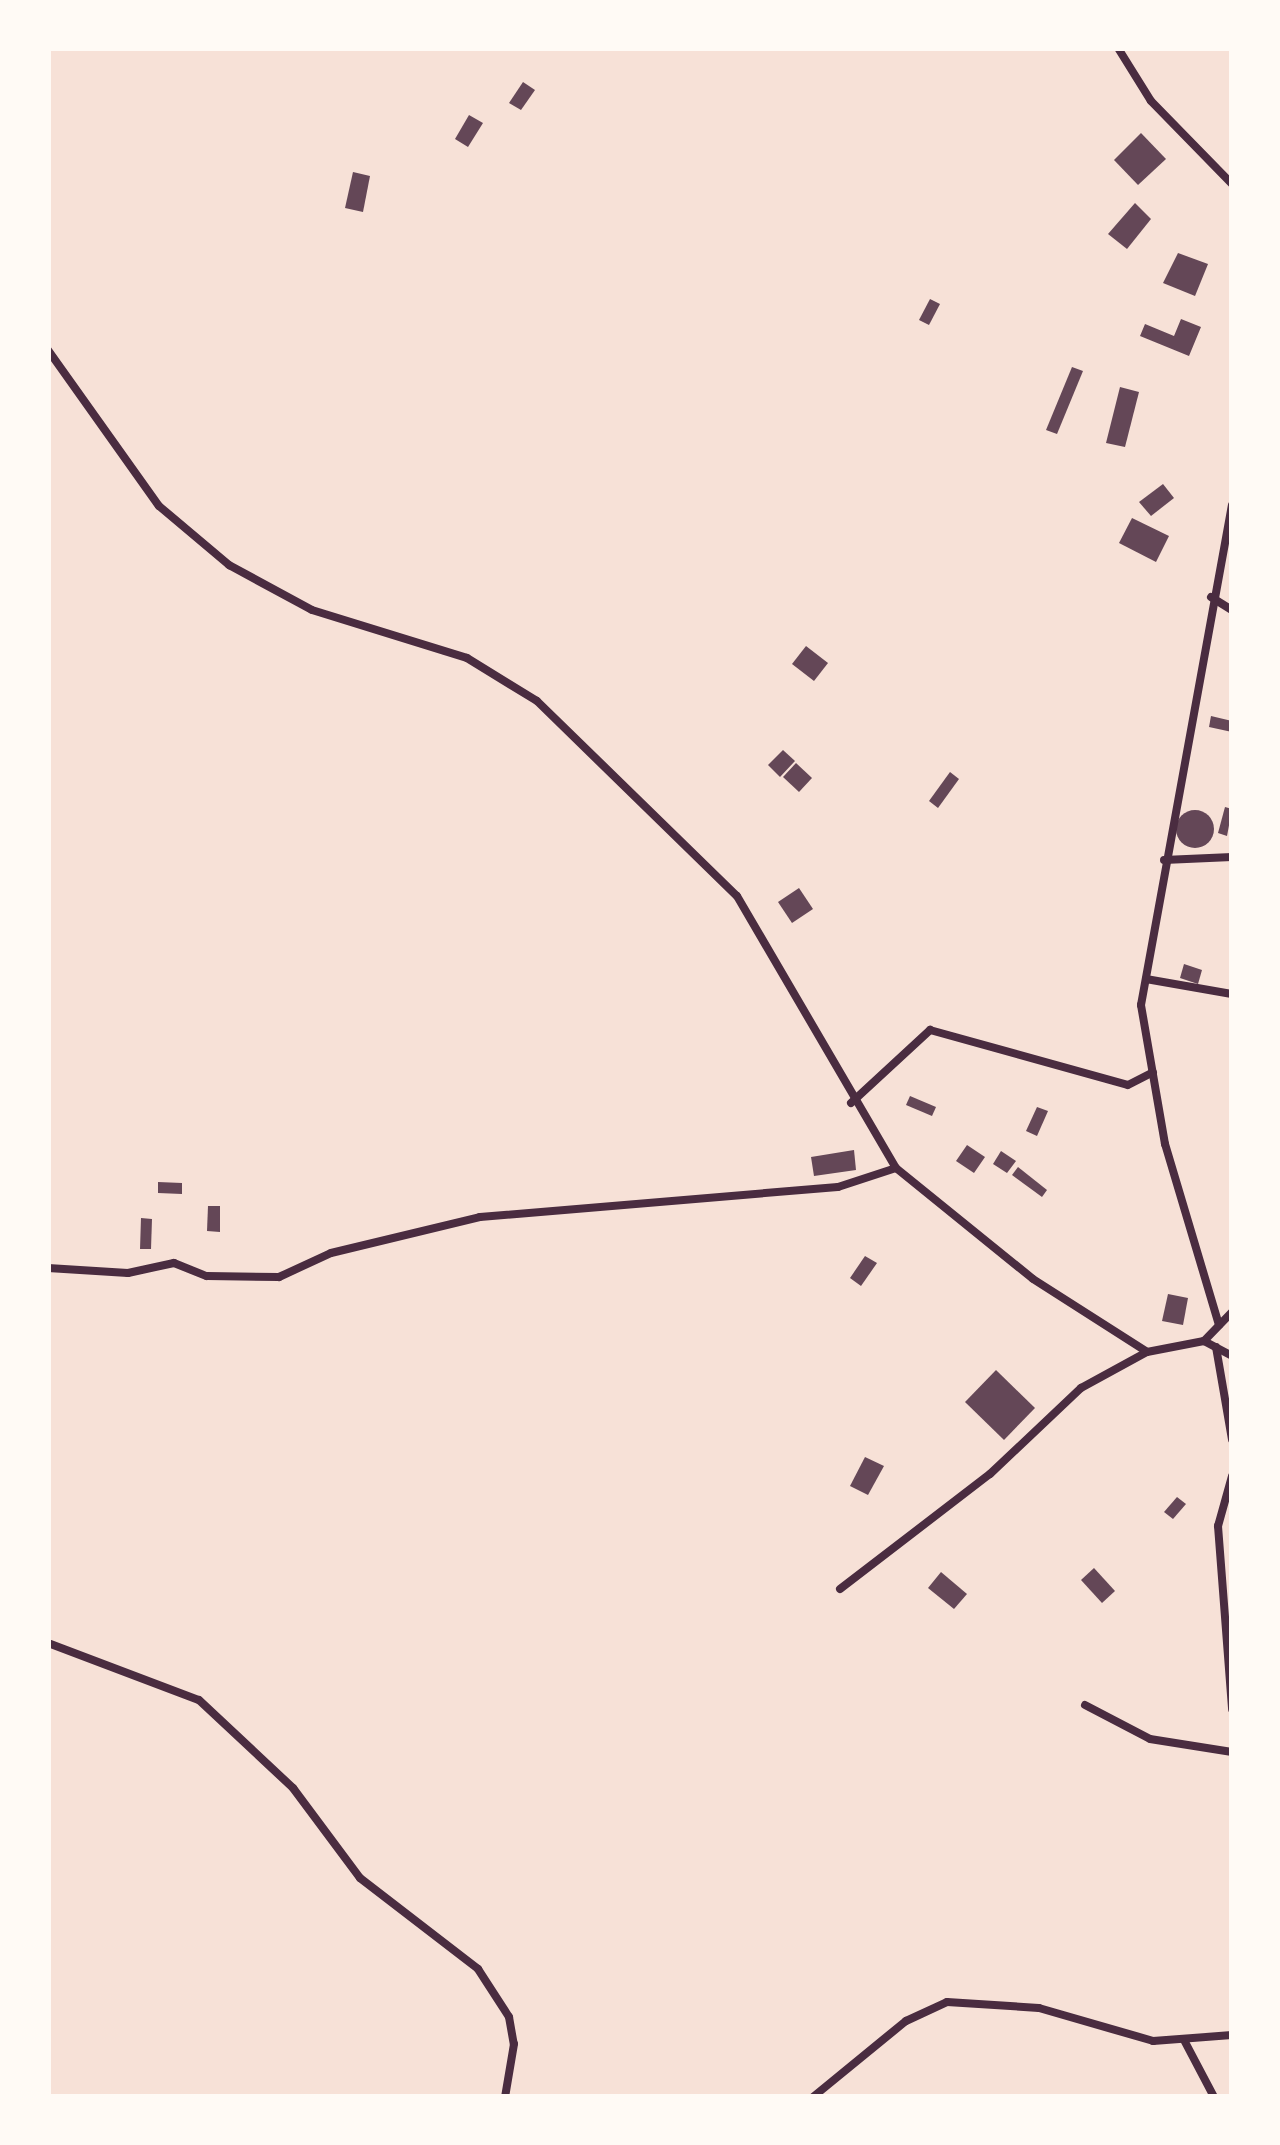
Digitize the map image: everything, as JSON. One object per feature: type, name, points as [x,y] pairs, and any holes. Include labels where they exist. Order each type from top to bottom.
[{"type":"street","points":[[1118,48],[1151,101],[1232,184]]},
{"type":"street","points":[[48,350],[159,506],[229,565],[312,610],[467,658],[537,701],[737,896],[768,938],[851,1103],[896,1168],[1033,1279],[1147,1352]]},
{"type":"street","points":[[1219,1325],[1165,1144],[1142,1005],[1211,597],[1232,505]]},
{"type":"street","points":[[1211,597],[1232,610]]},
{"type":"street","points":[[1164,860],[1232,857]]},
{"type":"street","points":[[1146,979],[1232,994]]},
{"type":"street","points":[[851,1103],[930,1030],[1128,1085],[1153,1072]]},
{"type":"street","points":[[48,1268],[128,1273],[174,1263],[207,1276],[279,1277],[331,1253],[480,1217],[838,1186],[896,1168]]},
{"type":"street","points":[[840,1589],[990,1474],[1081,1388],[1147,1352],[1204,1341],[1232,1312]]},
{"type":"street","points":[[1204,1341],[1232,1356]]},
{"type":"street","points":[[1216,1347],[1232,1439]]},
{"type":"street","points":[[1232,1476],[1218,1526],[1232,1709]]},
{"type":"street","points":[[48,1643],[172,1687],[219,1715],[293,1788],[360,1878],[448,1944],[496,1993],[514,2044],[505,2097]]},
{"type":"street","points":[[1085,1706],[1150,1739],[1232,1751]]},
{"type":"street","points":[[813,2097],[906,2021],[947,2002],[1039,2008],[1153,2041],[1232,2035]]},
{"type":"street","points":[[1184,2040],[1214,2097]]},
{"type":"street","points":[[509,2086],[522,2097]]},
{"type":"building","points":[[523,82],[535,90],[521,110],[509,103]]},
{"type":"building","points":[[469,115],[483,123],[468,147],[455,139]]},
{"type":"building","points":[[1141,133],[1166,159],[1138,185],[1114,160]]},
{"type":"building","points":[[353,172],[370,176],[363,212],[345,208]]},
{"type":"building","points":[[1135,203],[1151,219],[1127,249],[1108,234]]},
{"type":"building","points":[[1178,253],[1208,264],[1195,296],[1163,283]]},
{"type":"building","points":[[930,299],[940,304],[929,325],[919,320]]},
{"type":"building","points":[[1181,319],[1201,327],[1189,356],[1140,336],[1145,324],[1174,336]]},
{"type":"building","points":[[1072,367],[1083,371],[1057,434],[1046,430]]},
{"type":"building","points":[[1120,387],[1139,392],[1125,447],[1106,443]]},
{"type":"building","points":[[1163,484],[1174,498],[1151,516],[1139,502]]},
{"type":"building","points":[[1132,518],[1169,536],[1156,562],[1119,543]]},
{"type":"building","points":[[806,646],[828,663],[814,681],[792,664]]},
{"type":"building","points":[[1211,716],[1232,721],[1232,732],[1209,727]]},
{"type":"building","points":[[783,750],[795,761],[780,777],[768,765]]},
{"type":"building","points":[[796,763],[812,778],[799,792],[783,777]]},
{"type":"building","points":[[950,772],[959,779],[938,808],[929,801]]},
{"type":"building","points":[[1225,807],[1232,809],[1227,836],[1218,833]]},
{"type":"building","points":[[1195,810],[1208,816],[1214,829],[1208,842],[1195,848],[1182,842],[1176,829],[1182,816]]},
{"type":"building","points":[[799,888],[813,909],[792,923],[778,902]]},
{"type":"building","points":[[1184,964],[1202,970],[1198,984],[1180,978]]},
{"type":"building","points":[[910,1096],[936,1107],[932,1116],[906,1105]]},
{"type":"building","points":[[1037,1107],[1048,1111],[1037,1136],[1026,1131]]},
{"type":"building","points":[[967,1145],[985,1157],[974,1173],[956,1161]]},
{"type":"building","points":[[854,1150],[856,1170],[814,1176],[811,1157]]},
{"type":"building","points":[[1001,1151],[1016,1161],[1007,1173],[993,1164]]},
{"type":"building","points":[[1018,1167],[1047,1190],[1042,1197],[1012,1175]]},
{"type":"building","points":[[158,1182],[182,1183],[182,1194],[158,1193]]},
{"type":"building","points":[[208,1206],[220,1206],[220,1232],[207,1231]]},
{"type":"building","points":[[141,1218],[152,1219],[151,1249],[140,1249]]},
{"type":"building","points":[[865,1256],[877,1263],[861,1286],[850,1278]]},
{"type":"building","points":[[1168,1294],[1188,1298],[1183,1325],[1162,1321]]},
{"type":"building","points":[[996,1370],[1035,1408],[1004,1440],[965,1402]]},
{"type":"building","points":[[865,1457],[884,1466],[868,1495],[850,1486]]},
{"type":"building","points":[[1177,1497],[1186,1504],[1173,1519],[1164,1512]]},
{"type":"building","points":[[1094,1568],[1115,1591],[1102,1603],[1081,1580]]},
{"type":"building","points":[[941,1572],[967,1594],[954,1609],[928,1588]]}]
